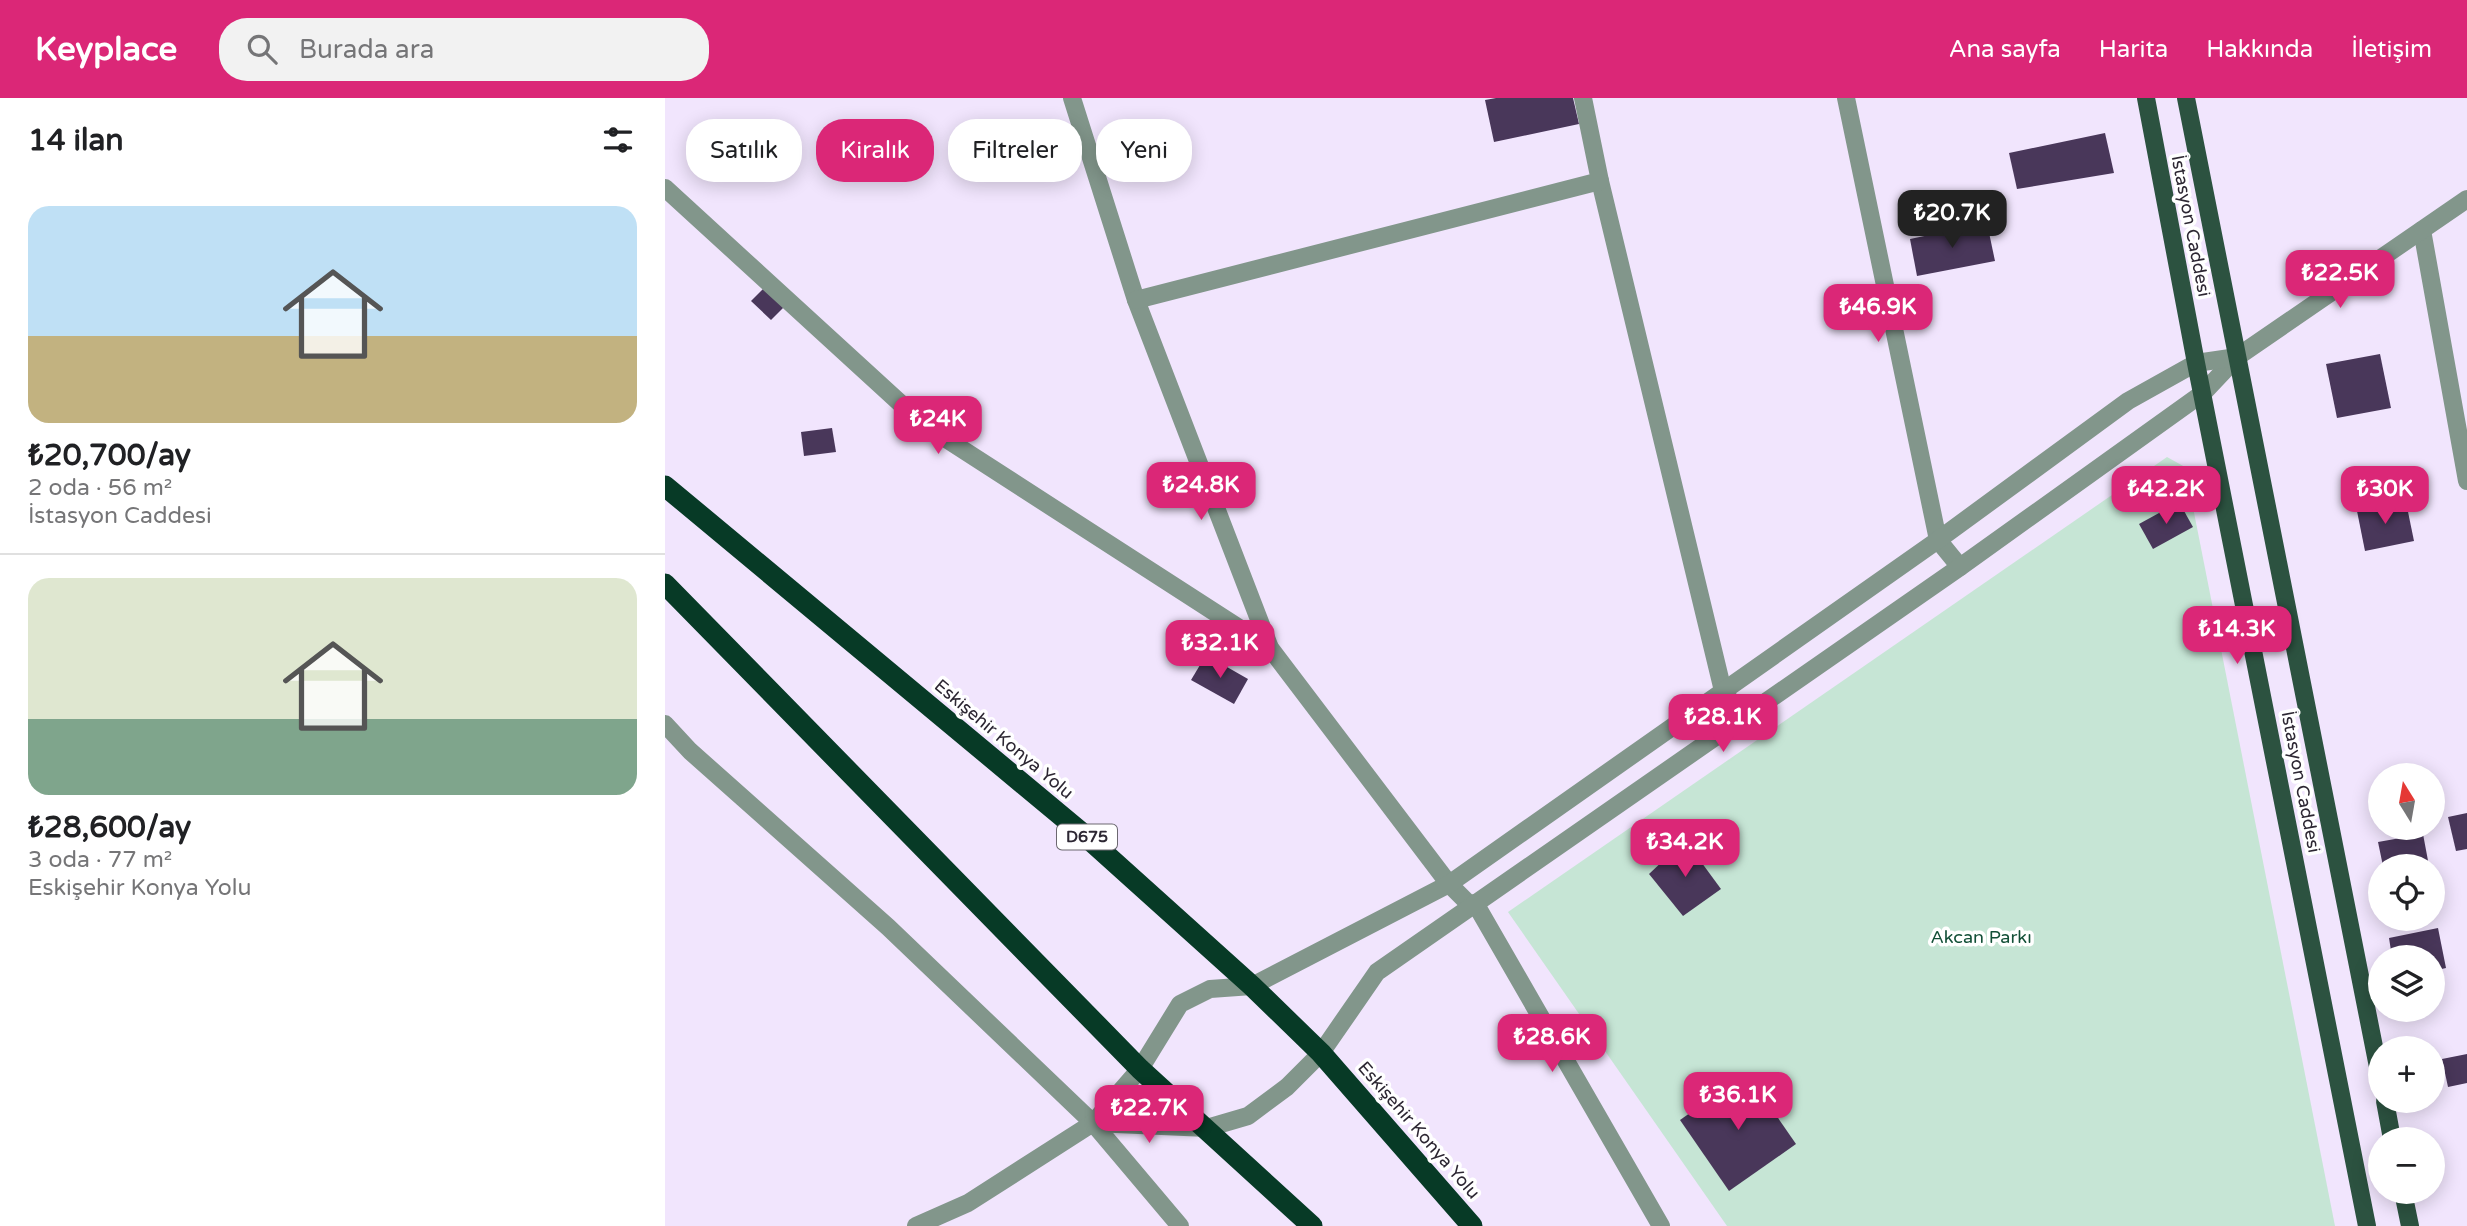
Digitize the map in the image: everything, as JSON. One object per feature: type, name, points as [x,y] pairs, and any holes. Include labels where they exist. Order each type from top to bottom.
[{"type":"highway","name":"Eskişehir Konya Yolu","points":[[665,486],[1082,833],[1252,986],[1321,1053],[1472,1226]]},
{"type":"highway","points":[[665,584],[1140,1069],[1312,1226]]},
{"type":"main road","name":"İstasyon Caddesi","points":[[2146,98],[2367,1226]]},
{"type":"main road","points":[[2186,98],[2372,1036]]},
{"type":"main road","points":[[2405,1204],[2410,1226]]},
{"type":"street","points":[[1072,98],[1136,300],[1270,648],[1449,884],[1473,905],[1661,1226]]},
{"type":"street","points":[[1583,98],[1600,181],[1723,691],[1743,717]]},
{"type":"street","points":[[1846,98],[1938,540],[1960,567]]},
{"type":"street","points":[[1136,300],[1600,181]]},
{"type":"street","points":[[665,188],[923,424],[1270,648]]},
{"type":"street","points":[[1093,1123],[1207,1128],[1248,1116],[1287,1087],[1321,1053],[1377,972],[1960,567],[2203,393],[2237,357],[2467,199]]},
{"type":"street","points":[[2422,230],[2467,481]]},
{"type":"street","points":[[916,1226],[968,1203],[1093,1123],[1140,1069],[1181,1004],[1210,989],[1252,986],[1449,884],[1938,540],[2128,401],[2196,363],[2237,357]]},
{"type":"street","points":[[665,724],[690,751],[888,927],[1093,1123],[1180,1226]]},
{"type":"green space","name":"Akcan Parkı","points":[[2167,457],[2185,467],[2335,1226],[1727,1226],[1508,912]]},
{"type":"building","points":[[1573,98],[1579,124],[1494,142],[1485,100]]},
{"type":"building","points":[[2105,133],[2114,173],[2017,189],[2009,153]]},
{"type":"building","points":[[1987,223],[1995,261],[1917,276],[1910,239]]},
{"type":"building","points":[[768,284],[788,303],[771,320],[751,301]]},
{"type":"building","points":[[2380,354],[2391,408],[2337,418],[2326,364]]},
{"type":"building","points":[[832,428],[836,452],[804,456],[801,432]]},
{"type":"building","points":[[2179,502],[2193,527],[2153,549],[2139,524]]},
{"type":"building","points":[[2406,502],[2414,541],[2365,551],[2357,511]]},
{"type":"building","points":[[1206,655],[1248,679],[1234,704],[1191,680]]},
{"type":"building","points":[[2467,813],[2467,849],[2456,851],[2448,817]]},
{"type":"building","points":[[1685,840],[1721,889],[1683,916],[1649,874]]},
{"type":"building","points":[[2424,840],[2427,854],[2380,854],[2378,842]]},
{"type":"building","points":[[2423,931],[2439,931],[2441,945],[2390,945],[2389,938]]},
{"type":"building","points":[[2467,1054],[2467,1083],[2448,1087],[2445,1058]]},
{"type":"building","points":[[1747,1073],[1796,1144],[1729,1191],[1680,1120]]}]
